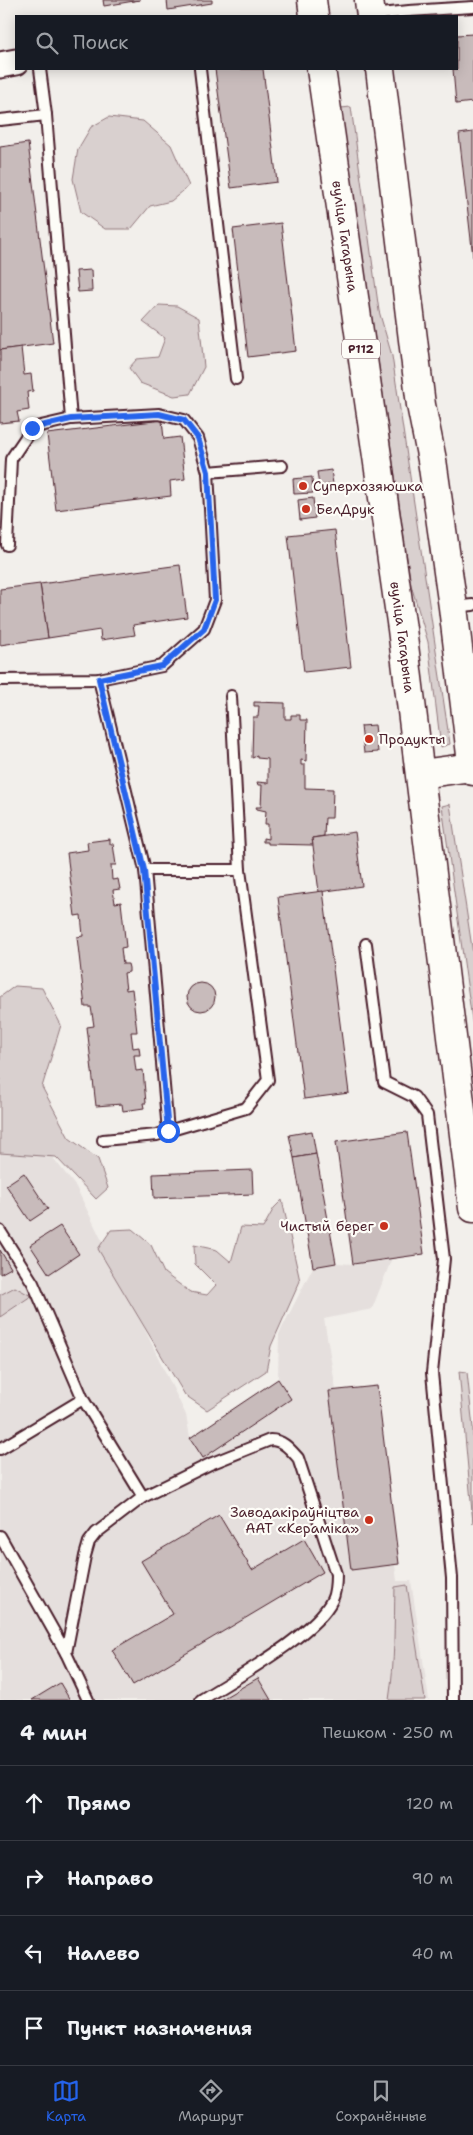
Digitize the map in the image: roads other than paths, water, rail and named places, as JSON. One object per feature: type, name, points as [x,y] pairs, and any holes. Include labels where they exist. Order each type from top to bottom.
[{"type":"main road","points":[[312,0],[314,15]]},
{"type":"main road","points":[[369,0],[371,15]]},
{"type":"main road","name":"вуліца Гагарына","points":[[321,70],[402,629],[473,1208]]},
{"type":"main road","points":[[380,70],[421,405],[463,606],[473,771]]},
{"type":"main road","points":[[421,774],[472,767]]},
{"type":"street","points":[[0,65],[15,62]]},
{"type":"lane","points":[[378,15],[473,7]]},
{"type":"lane","points":[[40,70],[46,115],[71,419]]},
{"type":"lane","points":[[200,70],[236,379]]},
{"type":"lane","points":[[0,120],[46,115]]},
{"type":"lane","points":[[0,680],[99,679],[162,666],[204,629],[215,600],[208,472],[198,438],[184,420],[159,414],[71,419],[32,428],[12,459],[7,545]]},
{"type":"lane","points":[[208,472],[282,466]]},
{"type":"lane","points":[[99,679],[144,870],[168,1131]]},
{"type":"lane","points":[[103,1140],[157,1135],[246,1108],[268,1080],[240,870],[231,696]]},
{"type":"lane","points":[[144,870],[240,870]]},
{"type":"lane","points":[[366,944],[384,1082],[414,1097],[427,1115],[444,1259],[432,1374],[452,1578],[453,1700]]},
{"type":"lane","points":[[0,1231],[33,1283],[83,1399],[143,1497]]},
{"type":"lane","points":[[0,1449],[83,1399]]},
{"type":"lane","points":[[66,1653],[85,1556],[89,1542],[96,1533],[143,1497],[210,1464],[270,1440],[276,1440],[290,1449],[298,1458],[336,1574],[336,1585],[332,1600],[319,1618],[298,1637],[201,1700]]},
{"type":"lane","points":[[0,1536],[66,1653],[88,1700]]},
{"type":"place","name":"Суперхозяюшка","points":[[303,486]]},
{"type":"place","name":"БелДрук","points":[[306,509]]},
{"type":"place","name":"Продукты","points":[[369,739]]},
{"type":"place","name":"Чистый берег","points":[[384,1226]]},
{"type":"place","name":"Заводакіраўніцтва ААТ «Кераміка»","points":[[369,1520]]}]
